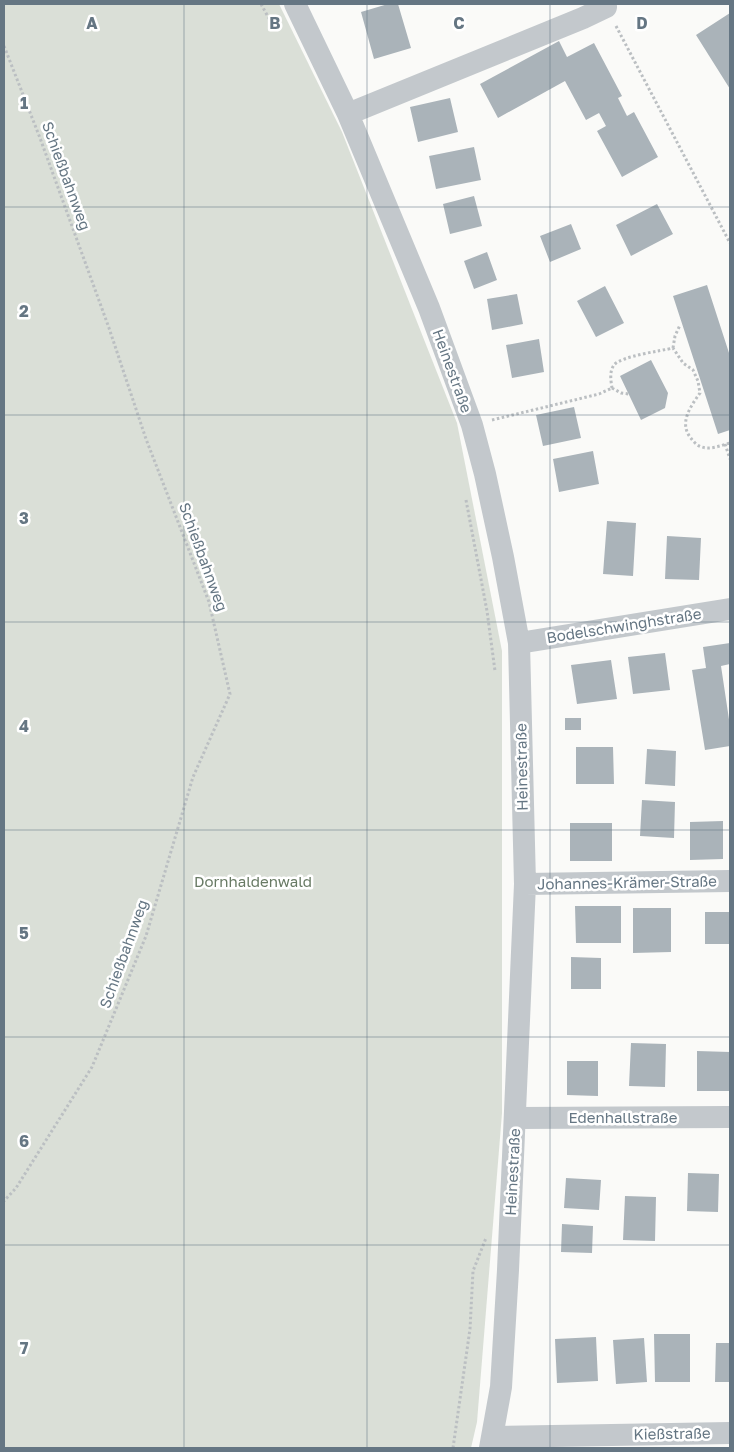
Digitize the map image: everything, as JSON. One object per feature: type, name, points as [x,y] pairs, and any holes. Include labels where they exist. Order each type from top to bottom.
[{"type":"street","name":"Heinestraße","points":[[295,4],[348,114],[429,308],[472,425],[504,557],[518,643],[525,884],[516,1118],[501,1388],[492,1443]]},
{"type":"street","points":[[348,114],[606,7]]},
{"type":"street","name":"Bodelschwinghstraße","points":[[518,643],[730,609]]},
{"type":"street","name":"Johannes-Krämer-Straße","points":[[525,884],[730,881]]},
{"type":"street","name":"Edenhallstraße","points":[[516,1118],[730,1118]]},
{"type":"street","name":"Kießstraße","points":[[492,1443],[730,1433]]},
{"type":"path","points":[[606,7],[730,243]]},
{"type":"path","name":"Schießbahnweg","points":[[4,46],[40,138],[106,319],[146,439],[209,602],[230,694],[193,777],[146,936],[92,1067],[16,1188],[4,1202]]},
{"type":"path","points":[[680,324],[675,336],[674,348],[683,363],[693,370],[698,381],[700,394],[690,408],[686,421],[687,433],[694,442],[702,447],[714,447],[730,443]]},
{"type":"path","points":[[612,388],[610,376],[614,365],[623,359],[674,348]]},
{"type":"path","points":[[472,425],[600,394],[612,388]]},
{"type":"path","points":[[612,388],[621,393],[628,394]]},
{"type":"path","points":[[726,444],[730,459]]},
{"type":"path","points":[[485,474],[466,499],[487,611],[496,675]]},
{"type":"path","points":[[453,1448],[470,1329],[472,1271],[489,1231]]},
{"type":"green space","name":"Dornhaldenwald","points":[[4,4],[279,4],[342,132],[457,423],[502,651],[502,1113],[477,1422],[471,1448],[4,1448]]},
{"type":"building","points":[[388,4],[398,4],[411,48],[374,59],[361,12]]},
{"type":"building","points":[[730,13],[730,89],[696,35]]},
{"type":"building","points":[[559,41],[567,57],[594,43],[622,96],[618,98],[627,116],[634,112],[658,157],[622,177],[597,131],[606,126],[599,113],[586,120],[565,81],[498,118],[480,84]]},
{"type":"building","points":[[450,98],[458,132],[418,142],[410,107]]},
{"type":"building","points":[[474,147],[481,180],[436,189],[429,156]]},
{"type":"building","points":[[474,196],[482,226],[450,234],[443,204]]},
{"type":"building","points":[[657,204],[673,234],[631,256],[616,225]]},
{"type":"building","points":[[571,224],[581,249],[550,262],[540,236]]},
{"type":"building","points":[[487,252],[497,280],[474,289],[464,261]]},
{"type":"building","points":[[707,285],[730,356],[730,430],[718,434],[673,296]]},
{"type":"building","points":[[605,286],[624,323],[596,337],[577,301]]},
{"type":"building","points":[[517,294],[523,324],[492,330],[487,299]]},
{"type":"building","points":[[539,339],[544,372],[512,378],[506,345]]},
{"type":"building","points":[[651,360],[668,393],[665,408],[641,420],[620,376]]},
{"type":"building","points":[[574,407],[581,438],[543,446],[536,415]]},
{"type":"building","points":[[593,451],[599,484],[559,492],[553,459]]},
{"type":"building","points":[[607,521],[636,523],[633,576],[603,574]]},
{"type":"building","points":[[667,536],[701,538],[699,580],[665,579]]},
{"type":"building","points":[[730,643],[730,664],[721,666],[730,726],[730,746],[705,750],[692,670],[706,668],[703,647]]},
{"type":"building","points":[[665,653],[670,690],[633,694],[628,657]]},
{"type":"building","points":[[611,660],[617,699],[577,704],[571,665]]},
{"type":"building","points":[[565,718],[581,718],[581,730],[565,730]]},
{"type":"building","points":[[576,747],[613,747],[614,784],[576,784]]},
{"type":"building","points":[[647,749],[676,751],[675,786],[645,784]]},
{"type":"building","points":[[642,800],[675,802],[674,838],[640,836]]},
{"type":"building","points":[[723,821],[723,859],[690,860],[690,822]]},
{"type":"building","points":[[570,823],[612,823],[612,861],[570,861]]},
{"type":"building","points":[[575,906],[621,906],[621,943],[576,943]]},
{"type":"building","points":[[633,908],[671,908],[671,952],[633,953]]},
{"type":"building","points":[[705,912],[730,912],[730,944],[705,944]]},
{"type":"building","points":[[571,957],[601,958],[601,989],[571,989]]},
{"type":"building","points":[[631,1043],[666,1044],[665,1087],[629,1086]]},
{"type":"building","points":[[697,1051],[730,1052],[730,1091],[697,1091]]},
{"type":"building","points":[[567,1061],[598,1061],[598,1096],[567,1095]]},
{"type":"building","points":[[688,1173],[719,1174],[718,1212],[687,1211]]},
{"type":"building","points":[[566,1178],[601,1180],[599,1210],[564,1208]]},
{"type":"building","points":[[625,1196],[656,1197],[655,1241],[623,1240]]},
{"type":"building","points":[[562,1224],[593,1226],[592,1253],[561,1252]]},
{"type":"building","points":[[654,1334],[690,1334],[690,1382],[655,1382]]},
{"type":"building","points":[[596,1337],[598,1381],[557,1383],[555,1339]]},
{"type":"building","points":[[644,1338],[647,1382],[616,1384],[613,1340]]},
{"type":"building","points":[[716,1343],[730,1343],[730,1382],[715,1382]]}]
